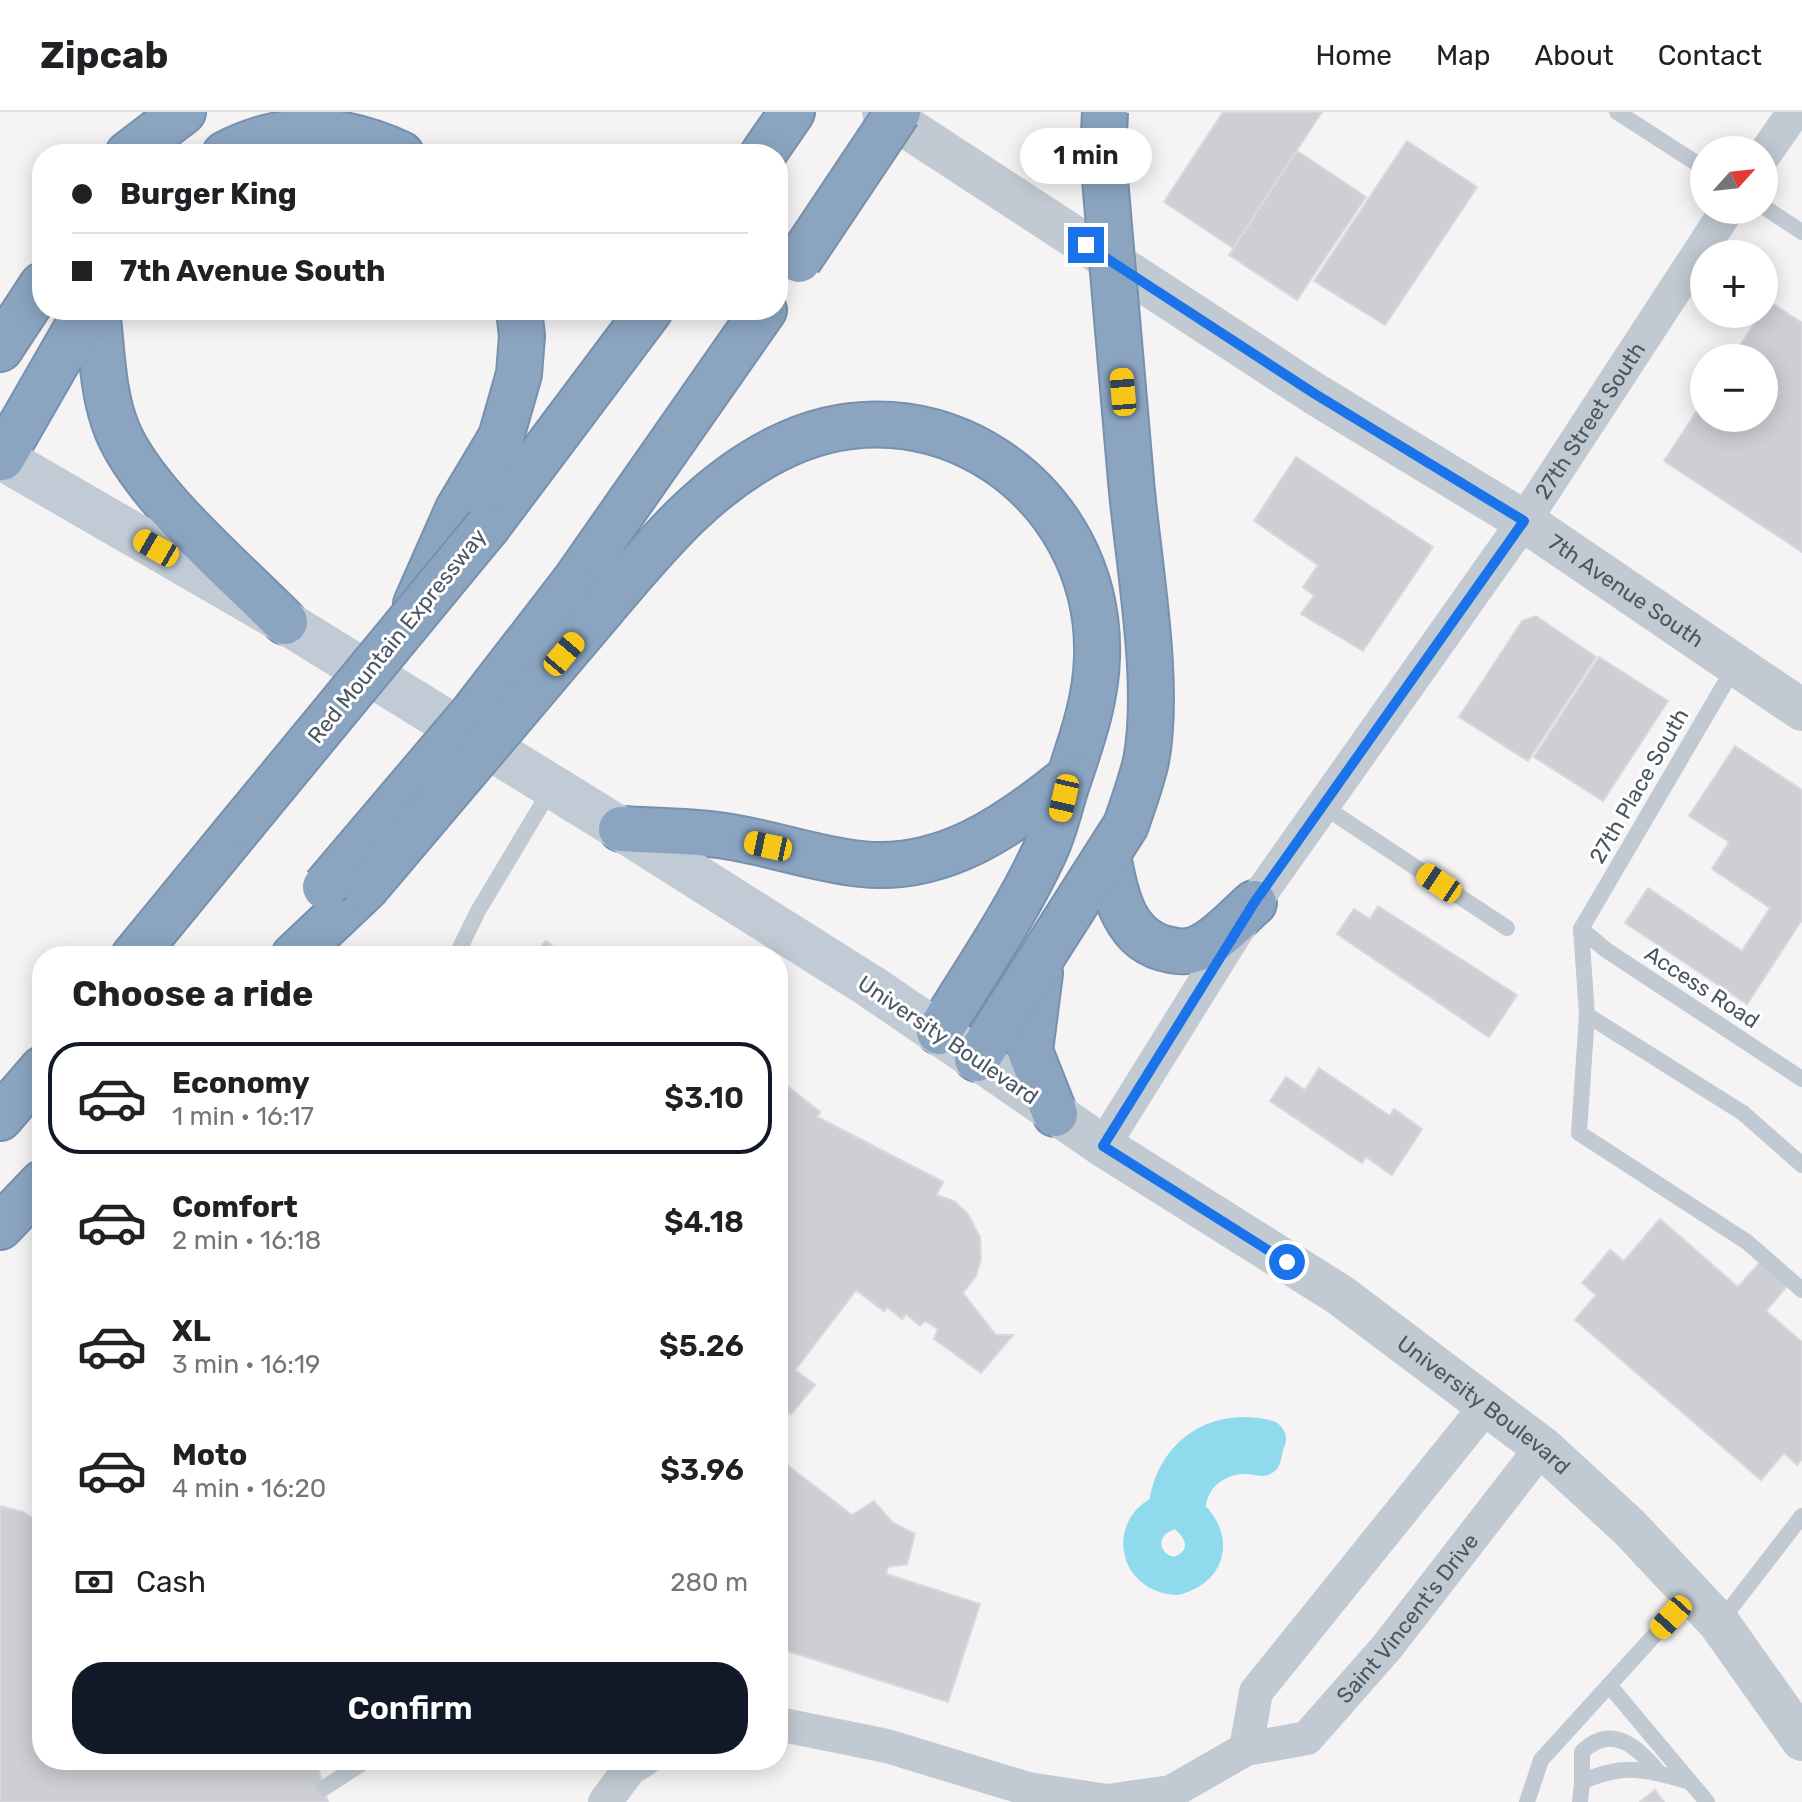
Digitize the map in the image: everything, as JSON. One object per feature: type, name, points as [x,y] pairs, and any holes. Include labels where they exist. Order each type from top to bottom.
[{"type":"highway","points":[[141,144],[183,112]]},
{"type":"highway","points":[[770,144],[792,112]]},
{"type":"highway","points":[[788,275],[898,112]]},
{"type":"highway","points":[[977,1059],[1126,825],[1138,790],[1149,728],[1148,656],[1103,156],[1105,112]]},
{"type":"highway","points":[[248,144],[268,135],[318,131],[366,138],[379,144]]},
{"type":"highway","points":[[0,349],[32,300]]},
{"type":"highway","points":[[1,458],[81,320]]},
{"type":"highway","points":[[98,320],[105,380],[117,429],[143,477],[285,622]]},
{"type":"highway","points":[[473,518],[519,374],[520,320]]},
{"type":"highway","name":"Red Mountain Expressway","points":[[142,946],[405,627],[473,518],[641,320]]},
{"type":"highway","points":[[302,946],[346,888],[589,595],[758,320]]},
{"type":"highway","points":[[589,595],[746,467],[777,448],[830,430],[876,426],[921,430],[954,439],[995,457],[1025,482],[1052,512],[1071,545],[1084,578],[1097,655],[1086,731],[1068,778],[1059,818],[1044,854],[939,1032]]},
{"type":"highway","points":[[621,829],[719,835],[863,865],[911,863],[949,853],[985,837],[1026,812],[1068,778]]},
{"type":"highway","points":[[1108,855],[1114,889],[1128,924],[1142,940],[1160,948],[1181,952],[1201,947],[1254,903]]},
{"type":"highway","points":[[272,946],[346,888]]},
{"type":"highway","points":[[1041,962],[1030,1051],[1055,1114]]},
{"type":"highway","points":[[0,1118],[32,1081]]},
{"type":"highway","points":[[0,1227],[32,1193]]},
{"type":"main road","name":"University Boulevard","points":[[1,458],[285,622],[551,789],[621,829],[977,1059]]},
{"type":"street","name":"7th Avenue South","points":[[883,112],[1315,394],[1524,521],[1802,710]]},
{"type":"street","points":[[1777,136],[1794,112]]},
{"type":"street","name":"27th Street South","points":[[1103,1146],[1254,903],[1524,521],[1718,224]]},
{"type":"street","name":"University Boulevard","points":[[977,1059],[1103,1146],[1340,1295],[1542,1447],[1629,1527],[1705,1608],[1802,1740]]},
{"type":"street","points":[[1246,1749],[1256,1692],[1487,1405]]},
{"type":"street","name":"Saint Vincent's Drive","points":[[788,1726],[887,1746],[1028,1789],[1107,1801],[1171,1792],[1246,1749],[1307,1738],[1387,1647],[1542,1447]]},
{"type":"street","points":[[605,1802],[629,1770]]},
{"type":"lane","points":[[1617,112],[1690,159]]},
{"type":"lane","points":[[1778,216],[1802,232]]},
{"type":"lane","name":"27th Place South","points":[[1581,929],[1735,666]]},
{"type":"lane","points":[[461,946],[478,911],[551,789]]},
{"type":"lane","points":[[1323,806],[1507,928]]},
{"type":"lane","points":[[1581,929],[1587,1015],[1579,1133],[1747,1242],[1802,1290]]},
{"type":"lane","name":"Access Road","points":[[1581,929],[1606,950],[1802,1079]]},
{"type":"lane","points":[[1587,1015],[1743,1113],[1802,1165]]},
{"type":"lane","points":[[1527,1802],[1541,1760],[1609,1685],[1705,1608],[1802,1516]]},
{"type":"lane","points":[[1609,1685],[1707,1802]]},
{"type":"lane","points":[[1580,1802],[1582,1752],[1602,1738],[1615,1738],[1638,1746],[1660,1774]]},
{"type":"lane","points":[[1582,1782],[1606,1770],[1641,1769],[1690,1782]]},
{"type":"lane","points":[[324,1788],[352,1770]]},
{"type":"building","points":[[1223,112],[1322,112],[1233,248],[1164,202]]},
{"type":"building","points":[[1407,141],[1477,187],[1385,325],[1314,281]]},
{"type":"building","points":[[1297,151],[1366,197],[1297,300],[1229,255]]},
{"type":"building","points":[[1778,307],[1802,323],[1802,552],[1664,461],[1690,421],[1690,432],[1778,432],[1778,344],[1741,344],[1751,328],[1778,328]]},
{"type":"building","points":[[1296,457],[1433,547],[1363,651],[1301,614],[1314,596],[1303,587],[1318,565],[1254,521]]},
{"type":"building","points":[[1536,616],[1596,657],[1528,761],[1459,717],[1522,621]]},
{"type":"building","points":[[1599,657],[1668,701],[1603,801],[1534,757]]},
{"type":"building","points":[[1735,746],[1802,790],[1802,920],[1747,1004],[1625,923],[1648,888],[1742,951],[1770,908],[1712,869],[1729,842],[1689,816]]},
{"type":"building","points":[[1378,906],[1517,995],[1489,1037],[1337,934],[1354,909],[1370,919]]},
{"type":"building","points":[[1319,1068],[1390,1116],[1394,1109],[1422,1129],[1392,1175],[1366,1157],[1362,1163],[1270,1101],[1286,1077],[1305,1090]]},
{"type":"building","points":[[788,1087],[820,1112],[817,1117],[943,1182],[913,1238],[943,1251],[928,1279],[932,1282],[902,1319],[887,1307],[884,1311],[856,1290],[795,1370],[815,1385],[791,1414],[788,1412]]},
{"type":"building","points":[[788,1087],[820,1112],[817,1117],[943,1182],[936,1195],[954,1201],[968,1214],[980,1237],[981,1259],[976,1276],[963,1293],[996,1335],[1013,1335],[981,1373],[934,1339],[938,1329],[925,1321],[920,1326],[906,1314],[902,1319],[887,1307],[884,1311],[856,1290],[795,1370],[815,1385],[791,1414],[788,1412]]},
{"type":"building","points":[[1660,1219],[1738,1287],[1761,1261],[1788,1285],[1766,1311],[1802,1342],[1802,1459],[1797,1465],[1784,1453],[1761,1480],[1575,1320],[1596,1295],[1582,1283],[1610,1250],[1624,1261]]},
{"type":"building","points":[[788,1466],[852,1515],[874,1501],[892,1522],[915,1534],[907,1564],[888,1567],[886,1574],[980,1604],[948,1702],[788,1651]]},
{"type":"building","points":[[0,1506],[32,1518],[32,1770],[319,1770],[328,1802],[0,1802]]},
{"type":"building","points":[[1655,1790],[1664,1802],[1640,1802]]},
{"type":"waterway","points":[[1265,1444],[1262,1457],[1247,1455],[1220,1460],[1209,1466],[1192,1486],[1186,1514],[1200,1531],[1204,1549],[1196,1565],[1176,1576],[1153,1567],[1146,1558],[1143,1537],[1155,1518],[1167,1512],[1170,1493],[1186,1462],[1213,1442],[1230,1437],[1267,1439]]},
{"type":"route","points":[[1086,245],[1315,394],[1524,521],[1254,903],[1103,1146],[1287,1262]]}]
